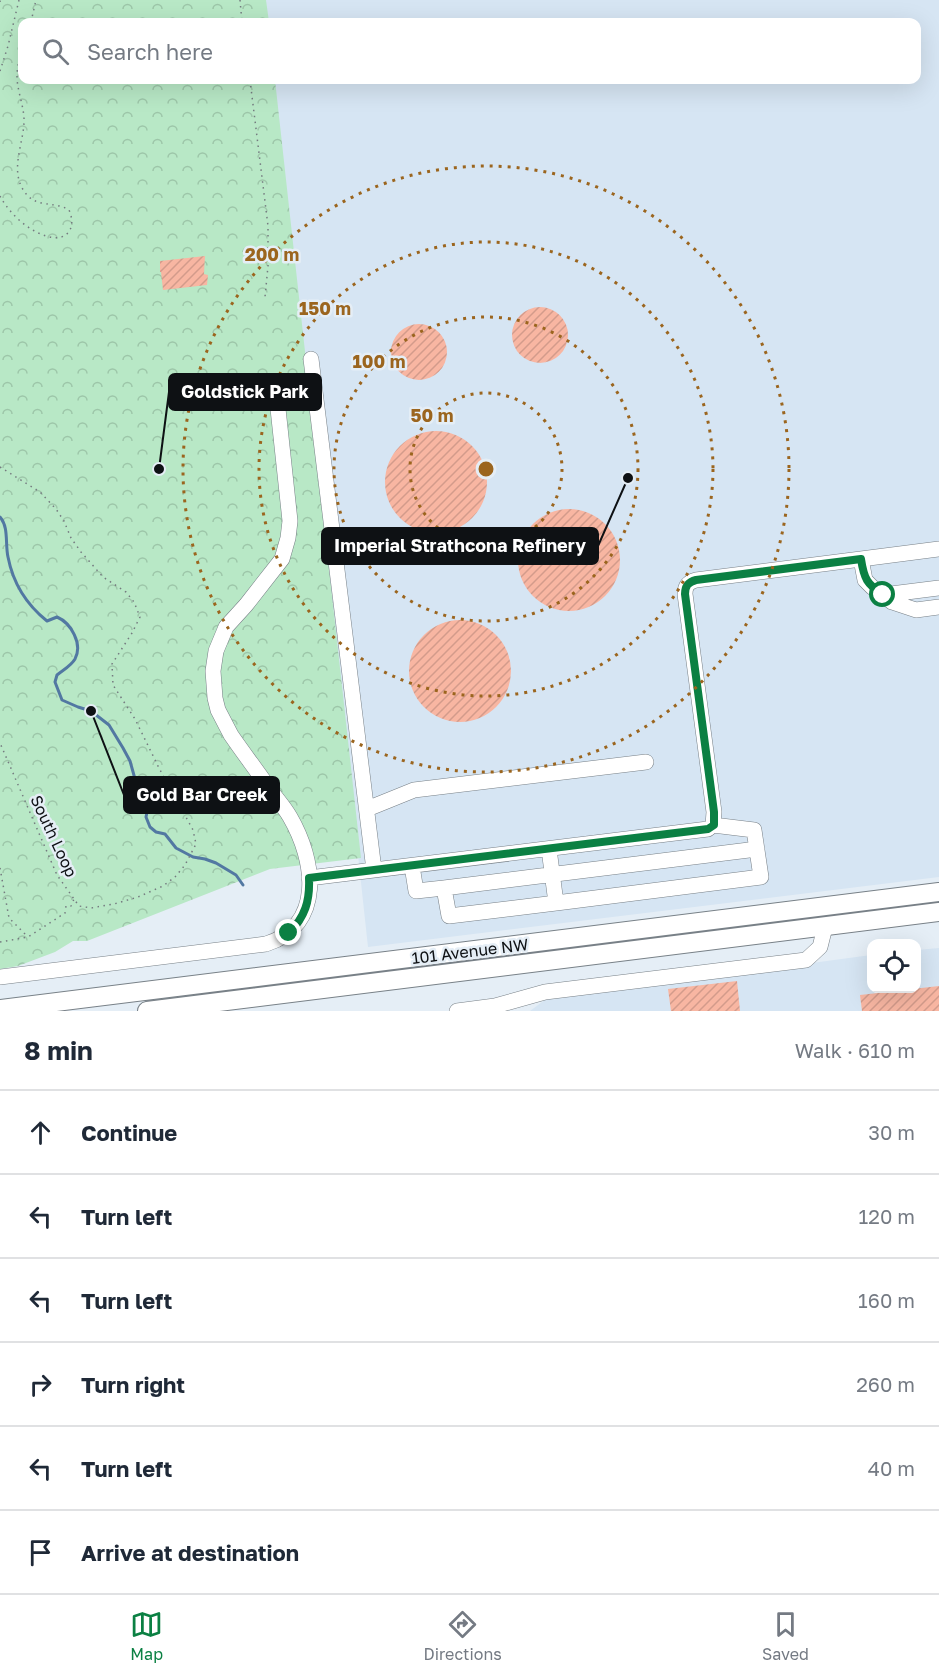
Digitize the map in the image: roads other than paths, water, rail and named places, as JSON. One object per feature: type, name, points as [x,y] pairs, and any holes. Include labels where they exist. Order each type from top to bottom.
[{"type":"main road","name":"101 Avenue NW","points":[[0,1009],[939,892]]},
{"type":"main road","name":"101 Avenue NW","points":[[147,1011],[939,912]]},
{"type":"street","points":[[311,359],[374,870]]},
{"type":"street","points":[[0,977],[266,944],[289,933],[308,905],[309,864],[302,842],[290,817],[223,721],[218,710],[213,671],[216,651],[226,627],[276,568],[286,551],[290,521],[276,390]]},
{"type":"street","points":[[714,825],[685,587],[696,580],[939,549]]},
{"type":"street","points":[[861,559],[865,580],[892,602],[916,610],[939,607]]},
{"type":"street","points":[[883,595],[939,588]]},
{"type":"street","points":[[367,809],[414,790],[646,762]]},
{"type":"street","points":[[309,878],[708,829],[714,825],[754,830],[761,877],[449,916],[444,888]]},
{"type":"street","points":[[549,849],[556,903]]},
{"type":"street","points":[[412,866],[416,891],[757,849]]},
{"type":"street","points":[[458,1011],[495,1006],[545,992],[806,960],[820,947],[825,927]]},
{"type":"waterway","points":[[0,517],[6,531],[10,567],[22,593],[47,621],[57,617],[67,624],[77,641],[75,659],[57,675],[55,682],[62,700],[91,711],[109,725],[130,761],[135,779],[146,797],[148,807],[146,817],[150,827],[156,832],[165,834],[176,848],[193,857],[216,863],[236,875],[243,885]]},
{"type":"place","name":"Goldstick Park","points":[[159,469]]},
{"type":"place","name":"Imperial Strathcona Refinery","points":[[628,478]]},
{"type":"place","name":"Gold Bar Creek","points":[[91,711]]}]
